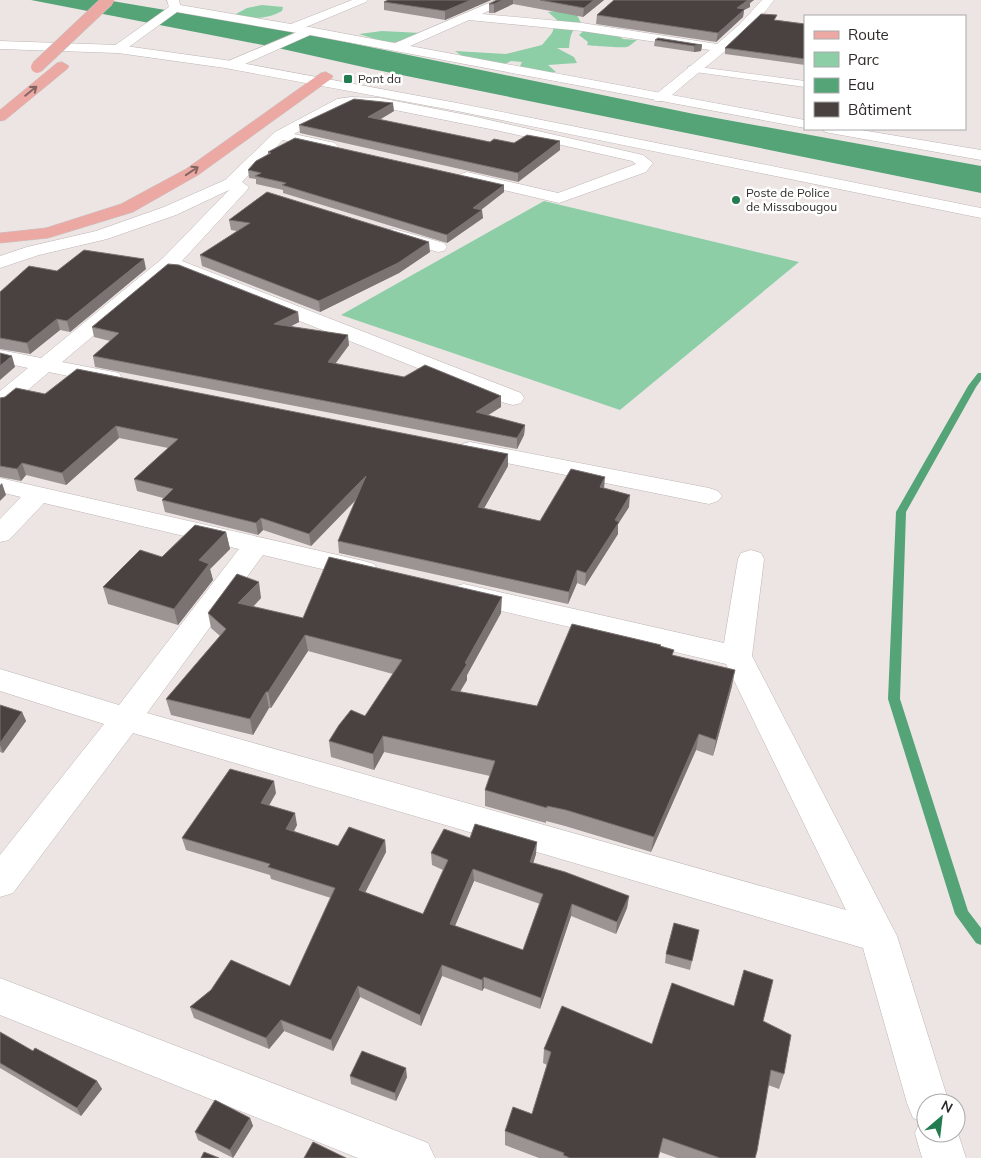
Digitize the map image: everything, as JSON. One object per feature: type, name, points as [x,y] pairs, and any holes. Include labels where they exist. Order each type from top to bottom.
[{"type":"main road","points":[[23,77],[37,67],[108,0]]},
{"type":"main road","points":[[0,116],[62,66],[92,37]]},
{"type":"main road","points":[[0,230],[23,228],[66,219],[109,206],[140,192],[313,77]]},
{"type":"main road","points":[[0,238],[48,233],[87,222],[135,204],[192,172],[313,77]]},
{"type":"street","points":[[236,63],[362,0]]},
{"type":"street","points":[[397,48],[505,0]]},
{"type":"street","points":[[660,98],[748,25],[768,0]]},
{"type":"street","points":[[0,45],[122,47],[147,30],[173,6],[804,124]]},
{"type":"street","points":[[466,16],[582,27],[720,48]]},
{"type":"street","points":[[582,27],[596,16]]},
{"type":"street","points":[[0,41],[122,47],[236,63],[981,203]]},
{"type":"street","points":[[0,402],[170,262],[280,135],[342,102],[352,100],[370,101],[443,114],[637,158],[645,163],[640,168],[559,198],[453,174]]},
{"type":"street","points":[[443,114],[461,104],[981,214]]},
{"type":"street","points":[[836,130],[981,155]]},
{"type":"street","points":[[280,135],[347,150]]},
{"type":"street","points":[[1,263],[33,251],[101,234],[153,217],[236,185],[260,192]]},
{"type":"street","points":[[382,230],[438,247]]},
{"type":"street","points":[[170,262],[513,398]]},
{"type":"street","points":[[0,356],[133,382]]},
{"type":"street","points":[[445,444],[709,496]]},
{"type":"street","points":[[0,485],[391,576]]},
{"type":"street","points":[[0,534],[38,494]]},
{"type":"street","points":[[0,882],[126,719],[256,545]]},
{"type":"street","points":[[751,559],[737,656],[878,936],[925,1093]]},
{"type":"street","points":[[439,587],[737,656]]},
{"type":"street","points":[[0,680],[126,719],[878,936]]},
{"type":"street","points":[[0,996],[413,1158]]},
{"type":"street","points":[[940,1143],[944,1158]]},
{"type":"lane","points":[[692,70],[804,84]]},
{"type":"green space","points":[[262,5],[283,7],[282,11],[264,17],[253,18],[234,15],[247,8]]},
{"type":"green space","points":[[548,12],[576,13],[581,23],[572,34],[569,48],[557,48],[574,57],[577,63],[548,65],[556,72],[547,73],[519,68],[522,62],[511,61],[503,65],[465,58],[455,51],[506,54],[542,45],[552,33],[557,20]]},
{"type":"green space","points":[[588,27],[617,34],[623,39],[637,40],[625,47],[587,45],[588,42],[579,35]]},
{"type":"green space","points":[[382,31],[421,33],[397,42],[377,40],[359,34]]},
{"type":"green space","points":[[544,201],[799,262],[620,410],[341,315]]},
{"type":"water","points":[[31,0],[106,0],[307,34],[694,114],[981,166],[981,193],[372,69],[278,48]]},
{"type":"building","points":[[388,0],[471,0],[445,11],[384,2]]},
{"type":"building","points":[[497,0],[503,0],[489,4]]},
{"type":"building","points":[[540,0],[594,0],[584,8]]},
{"type":"building","points":[[614,0],[748,0],[737,8],[745,9],[718,33],[597,15]]},
{"type":"building","points":[[761,14],[777,15],[774,20],[804,24],[804,59],[725,48]]},
{"type":"building","points":[[658,38],[702,45],[694,46],[655,40]]},
{"type":"building","points":[[354,99],[393,103],[368,117],[490,142],[494,139],[514,143],[527,135],[560,141],[518,173],[299,125]]},
{"type":"building","points":[[295,138],[504,185],[473,208],[482,210],[447,235],[282,185],[286,183],[255,176],[261,173],[248,170],[256,161],[271,153],[268,152]]},
{"type":"building","points":[[267,192],[429,242],[398,263],[319,301],[200,255],[250,223],[229,220]]},
{"type":"building","points":[[84,250],[144,259],[67,321],[57,319],[27,343],[0,338],[0,292],[29,266],[57,271]]},
{"type":"building","points":[[168,264],[179,265],[298,312],[274,324],[348,335],[328,362],[404,377],[425,365],[501,396],[476,412],[525,425],[517,438],[93,356],[119,333],[92,327]]},
{"type":"building","points":[[0,353],[12,356],[0,366]]},
{"type":"building","points":[[77,369],[508,454],[478,507],[540,521],[571,469],[605,477],[600,487],[630,495],[615,520],[619,522],[586,573],[577,570],[569,592],[338,541],[366,476],[309,534],[261,518],[256,523],[162,500],[173,489],[134,479],[178,439],[116,426],[62,473],[22,463],[17,469],[0,466],[0,398],[5,397],[16,388],[45,394]]},
{"type":"building","points":[[195,525],[226,532],[199,560],[209,564],[174,609],[103,587],[140,550],[162,557]]},
{"type":"building","points":[[329,557],[502,597],[465,663],[467,664],[451,690],[537,706],[572,624],[661,645],[674,650],[672,655],[735,670],[716,740],[699,734],[654,837],[566,810],[547,806],[547,808],[485,790],[495,761],[383,736],[373,754],[329,741],[351,710],[365,716],[402,660],[305,635],[250,719],[166,699],[226,629],[208,613],[237,574],[259,582],[238,603],[303,618]]},
{"type":"building","points":[[0,705],[22,712],[0,743]]},
{"type":"building","points":[[230,769],[274,781],[261,803],[295,813],[286,829],[338,846],[349,827],[385,840],[359,890],[423,914],[448,860],[431,853],[444,829],[470,838],[475,824],[537,842],[530,862],[565,872],[629,896],[617,922],[572,904],[541,998],[484,977],[482,980],[442,965],[420,1015],[358,986],[331,1040],[281,1020],[266,1038],[190,1007],[211,990],[231,960],[290,986],[335,888],[268,867],[270,864],[182,838]],"holes":[[[473,869],[543,894],[523,950],[450,924]]]},
{"type":"building","points":[[674,923],[699,930],[692,961],[666,954]]},
{"type":"building","points":[[744,970],[773,980],[763,1021],[791,1035],[784,1074],[771,1070],[755,1158],[720,1158],[663,1138],[658,1158],[570,1158],[563,1155],[564,1153],[505,1131],[513,1107],[532,1114],[551,1052],[544,1049],[562,1006],[652,1044],[672,983],[734,1006]]},
{"type":"building","points":[[0,1032],[33,1051],[35,1048],[97,1081],[77,1108],[0,1063]]},
{"type":"building","points":[[362,1051],[406,1068],[395,1093],[350,1076]]},
{"type":"building","points":[[215,1100],[250,1118],[230,1150],[195,1132]]},
{"type":"building","points":[[313,1142],[346,1158],[304,1158]]},
{"type":"building","points":[[204,1152],[219,1158],[201,1158]]},
{"type":"waterway","points":[[981,375],[972,386],[901,512],[894,699],[962,914],[981,939]]},
{"type":"place","name":"Pont da","points":[[348,79]]},
{"type":"place","name":"Poste de Police de Missabougou","points":[[736,200]]}]
